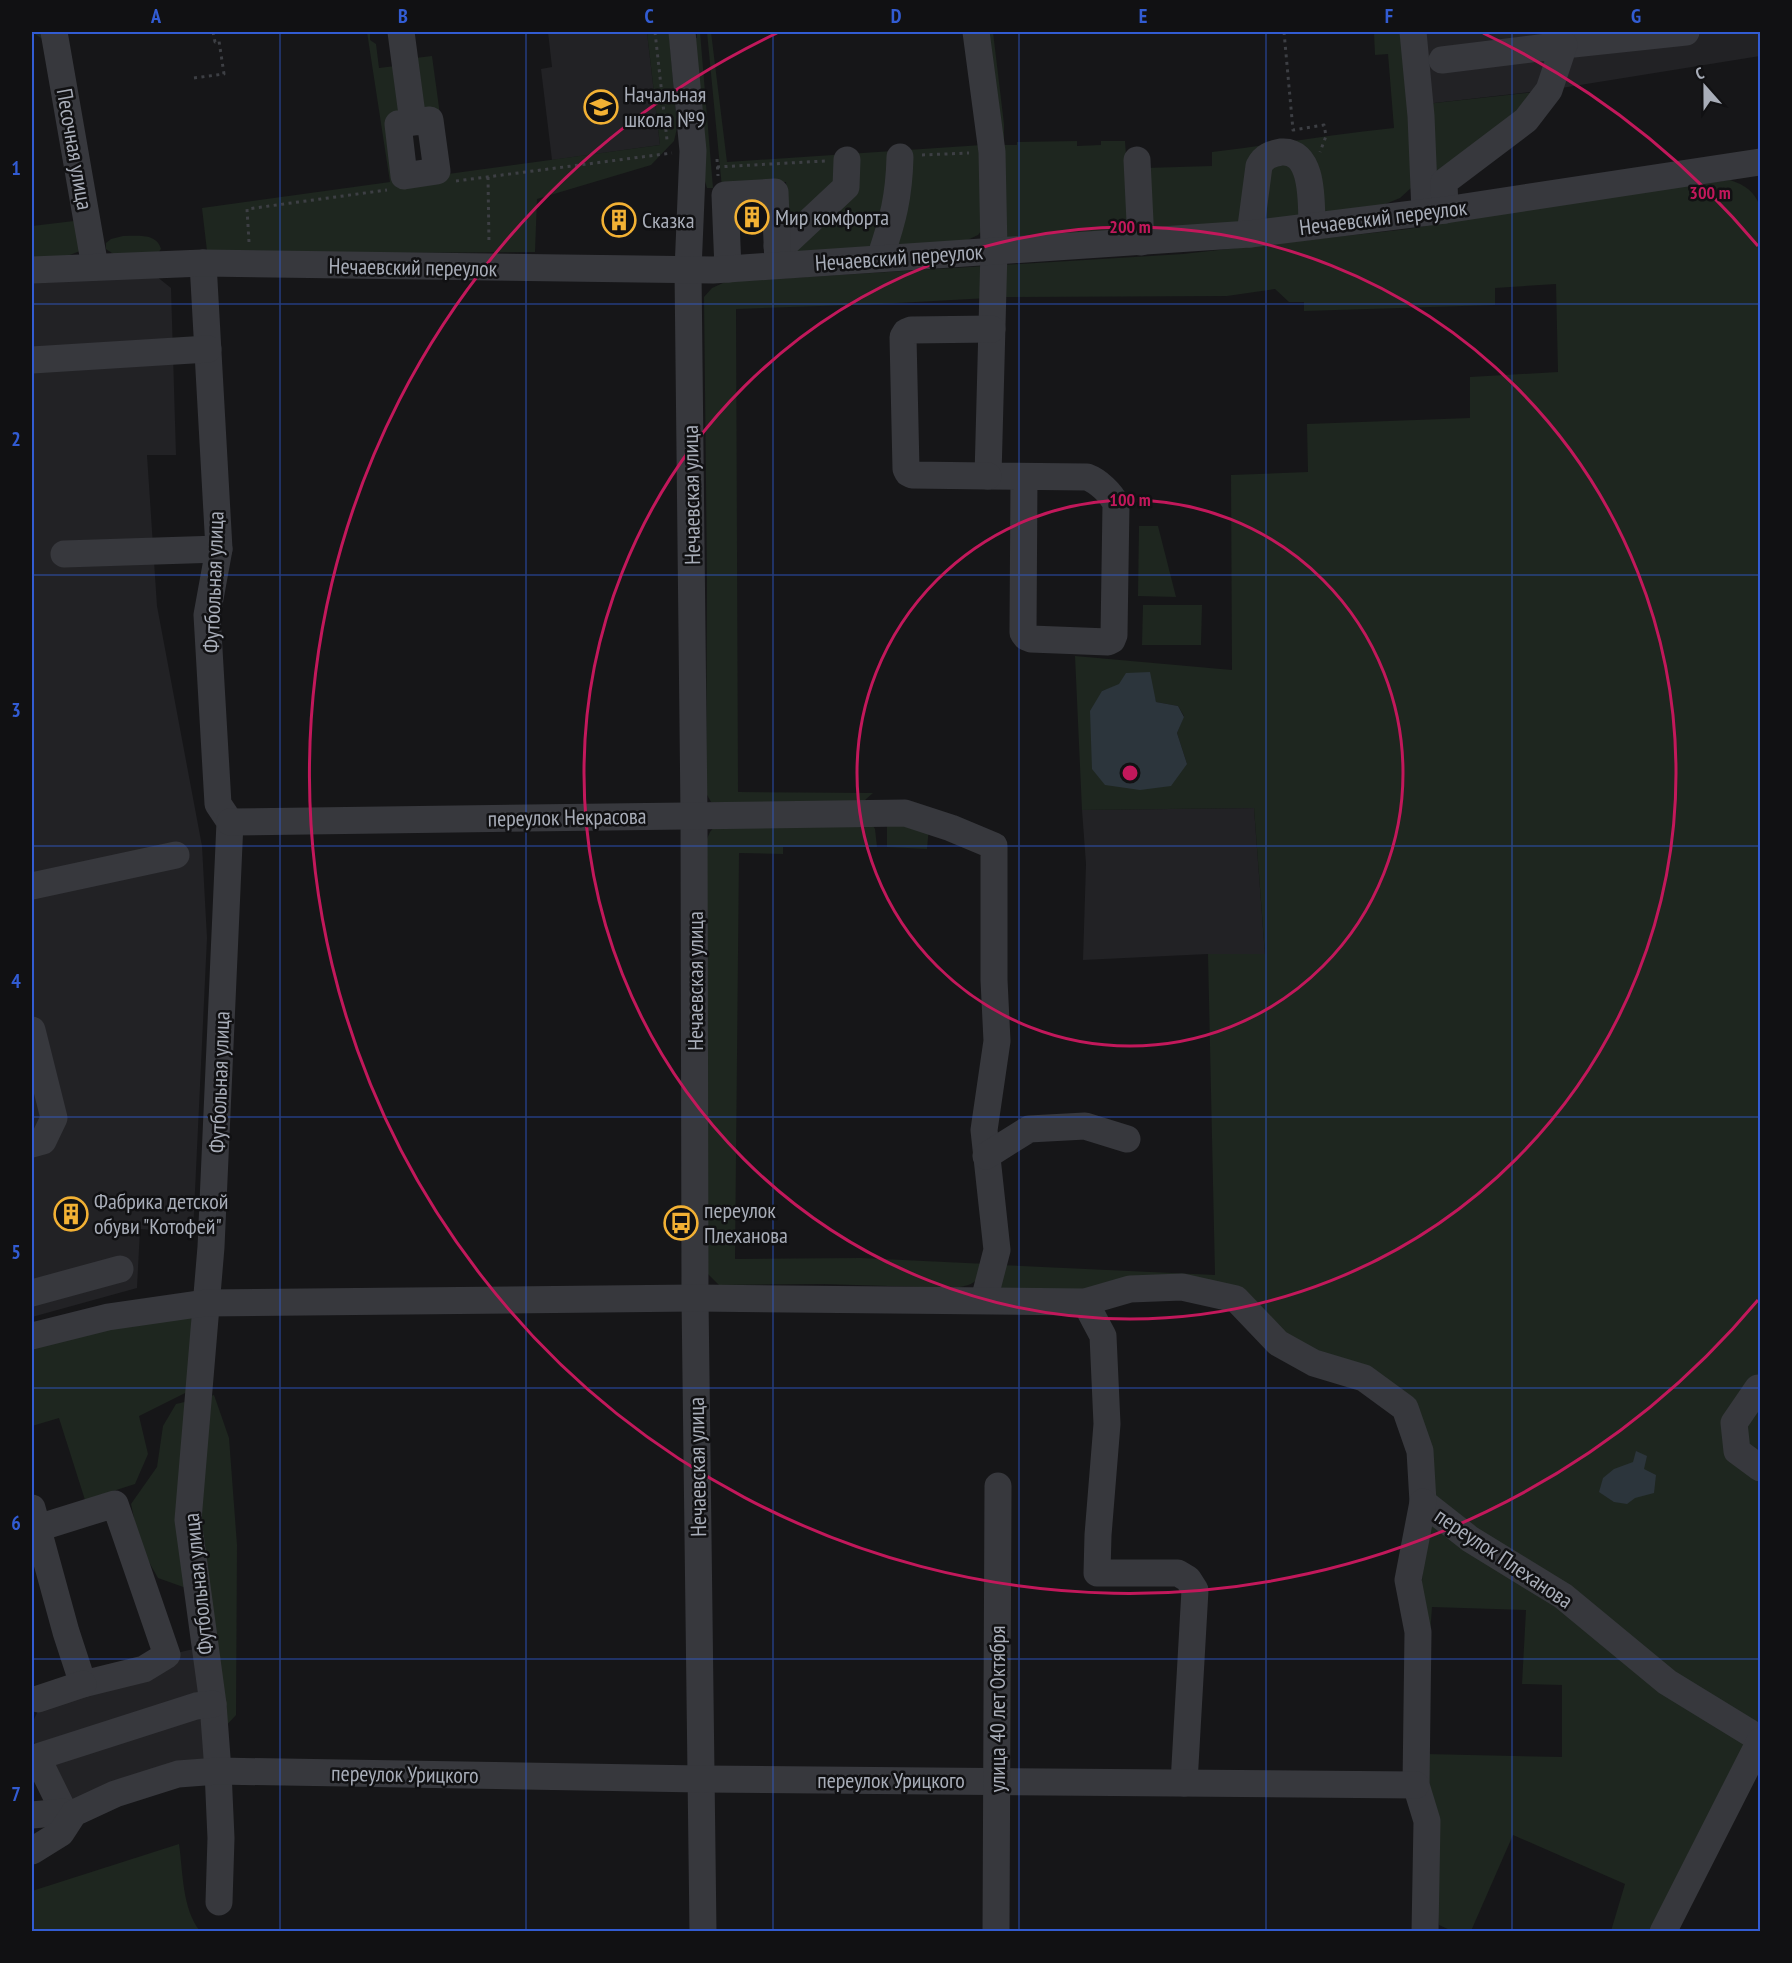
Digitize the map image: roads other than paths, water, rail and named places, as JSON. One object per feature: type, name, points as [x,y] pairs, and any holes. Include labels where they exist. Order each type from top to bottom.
[{"type":"street","name":"Песочная улица","points":[[54,32],[95,267]]},
{"type":"street","points":[[401,32],[413,122]]},
{"type":"street","name":"Нечаевская улица","points":[[682,32],[680,155],[688,270],[694,815],[695,1299],[703,1932]]},
{"type":"street","points":[[976,32],[992,152],[994,250],[988,476]]},
{"type":"street","points":[[1413,32],[1421,116],[1435,211]]},
{"type":"street","points":[[1442,60],[1566,38],[1686,32]]},
{"type":"street","points":[[1435,211],[1444,182],[1526,120],[1550,90],[1566,38]]},
{"type":"street","points":[[1250,234],[1259,166],[1262,160],[1270,154],[1285,152],[1294,154],[1301,162],[1311,182],[1312,226]]},
{"type":"street","points":[[880,258],[893,220],[899,190],[900,157]]},
{"type":"street","points":[[777,256],[783,246],[846,187],[847,160]]},
{"type":"street","points":[[1137,160],[1141,242]]},
{"type":"street","name":"Нечаевский переулок","points":[[32,270],[203,263],[251,266],[728,269],[777,256],[880,258],[1250,234],[1435,211],[1761,162]]},
{"type":"street","points":[[728,269],[725,195],[775,192],[777,256]]},
{"type":"street","name":"Футбольная улица","points":[[203,263],[219,549],[207,615],[218,804],[230,822],[212,1248],[205,1303],[188,1520],[213,1704],[221,1838],[219,1902]]},
{"type":"street","points":[[992,329],[911,330],[906,332],[903,337],[906,469],[912,475],[1091,478],[1114,499],[1114,635],[1112,640],[1107,642],[1031,639],[1023,633],[1024,477]]},
{"type":"street","points":[[32,360],[208,349]]},
{"type":"street","points":[[64,554],[219,549]]},
{"type":"street","name":"переулок Некрасова","points":[[230,822],[904,813],[951,828],[994,846],[994,980],[997,1041],[984,1130],[986,1156]]},
{"type":"street","points":[[32,886],[176,855]]},
{"type":"street","points":[[32,1030],[54,1118],[43,1141],[32,1144]]},
{"type":"street","points":[[984,1300],[997,1250],[986,1156],[1029,1129],[1085,1126],[1127,1138]]},
{"type":"street","points":[[32,1293],[120,1269]]},
{"type":"street","name":"переулок Плеханова","points":[[32,1336],[108,1317],[205,1303],[695,1299],[1085,1302],[1130,1289],[1182,1287],[1236,1299],[1278,1342],[1314,1364],[1364,1378],[1405,1408],[1420,1451],[1423,1502],[1470,1539],[1563,1596],[1667,1682],[1761,1740]]},
{"type":"street","points":[[1085,1302],[1103,1336],[1107,1424],[1097,1573],[1178,1573],[1188,1579],[1195,1590],[1184,1783]]},
{"type":"street","points":[[1761,1389],[1758,1388],[1734,1423],[1737,1451],[1761,1468]]},
{"type":"street","name":"улица 40 лет Октября","points":[[996,1932],[998,1486]]},
{"type":"street","points":[[1423,1502],[1408,1580],[1418,1632],[1416,1785],[1427,1821],[1425,1932]]},
{"type":"street","points":[[34,1697],[144,1669],[167,1655],[115,1504],[35,1518],[66,1632],[83,1684]]},
{"type":"street","points":[[69,1813],[37,1757],[196,1706],[213,1704]]},
{"type":"street","points":[[1663,1932],[1761,1740]]},
{"type":"street","name":"переулок Урицкого","points":[[69,1813],[115,1794],[178,1774],[218,1771],[701,1779],[1416,1785]]},
{"type":"street","points":[[32,1815],[69,1813]]},
{"type":"street","points":[[32,1851],[61,1833],[69,1813]]},
{"type":"place","name":"Начальная школа №9","points":[[601,107]]},
{"type":"place","name":"Мир комфорта","points":[[752,217]]},
{"type":"place","name":"Сказка","points":[[619,220]]},
{"type":"place","name":"Фабрика детской обуви \"Котофей\"","points":[[71,1214]]},
{"type":"place","name":"переулок Плеханова","points":[[681,1223]]}]
